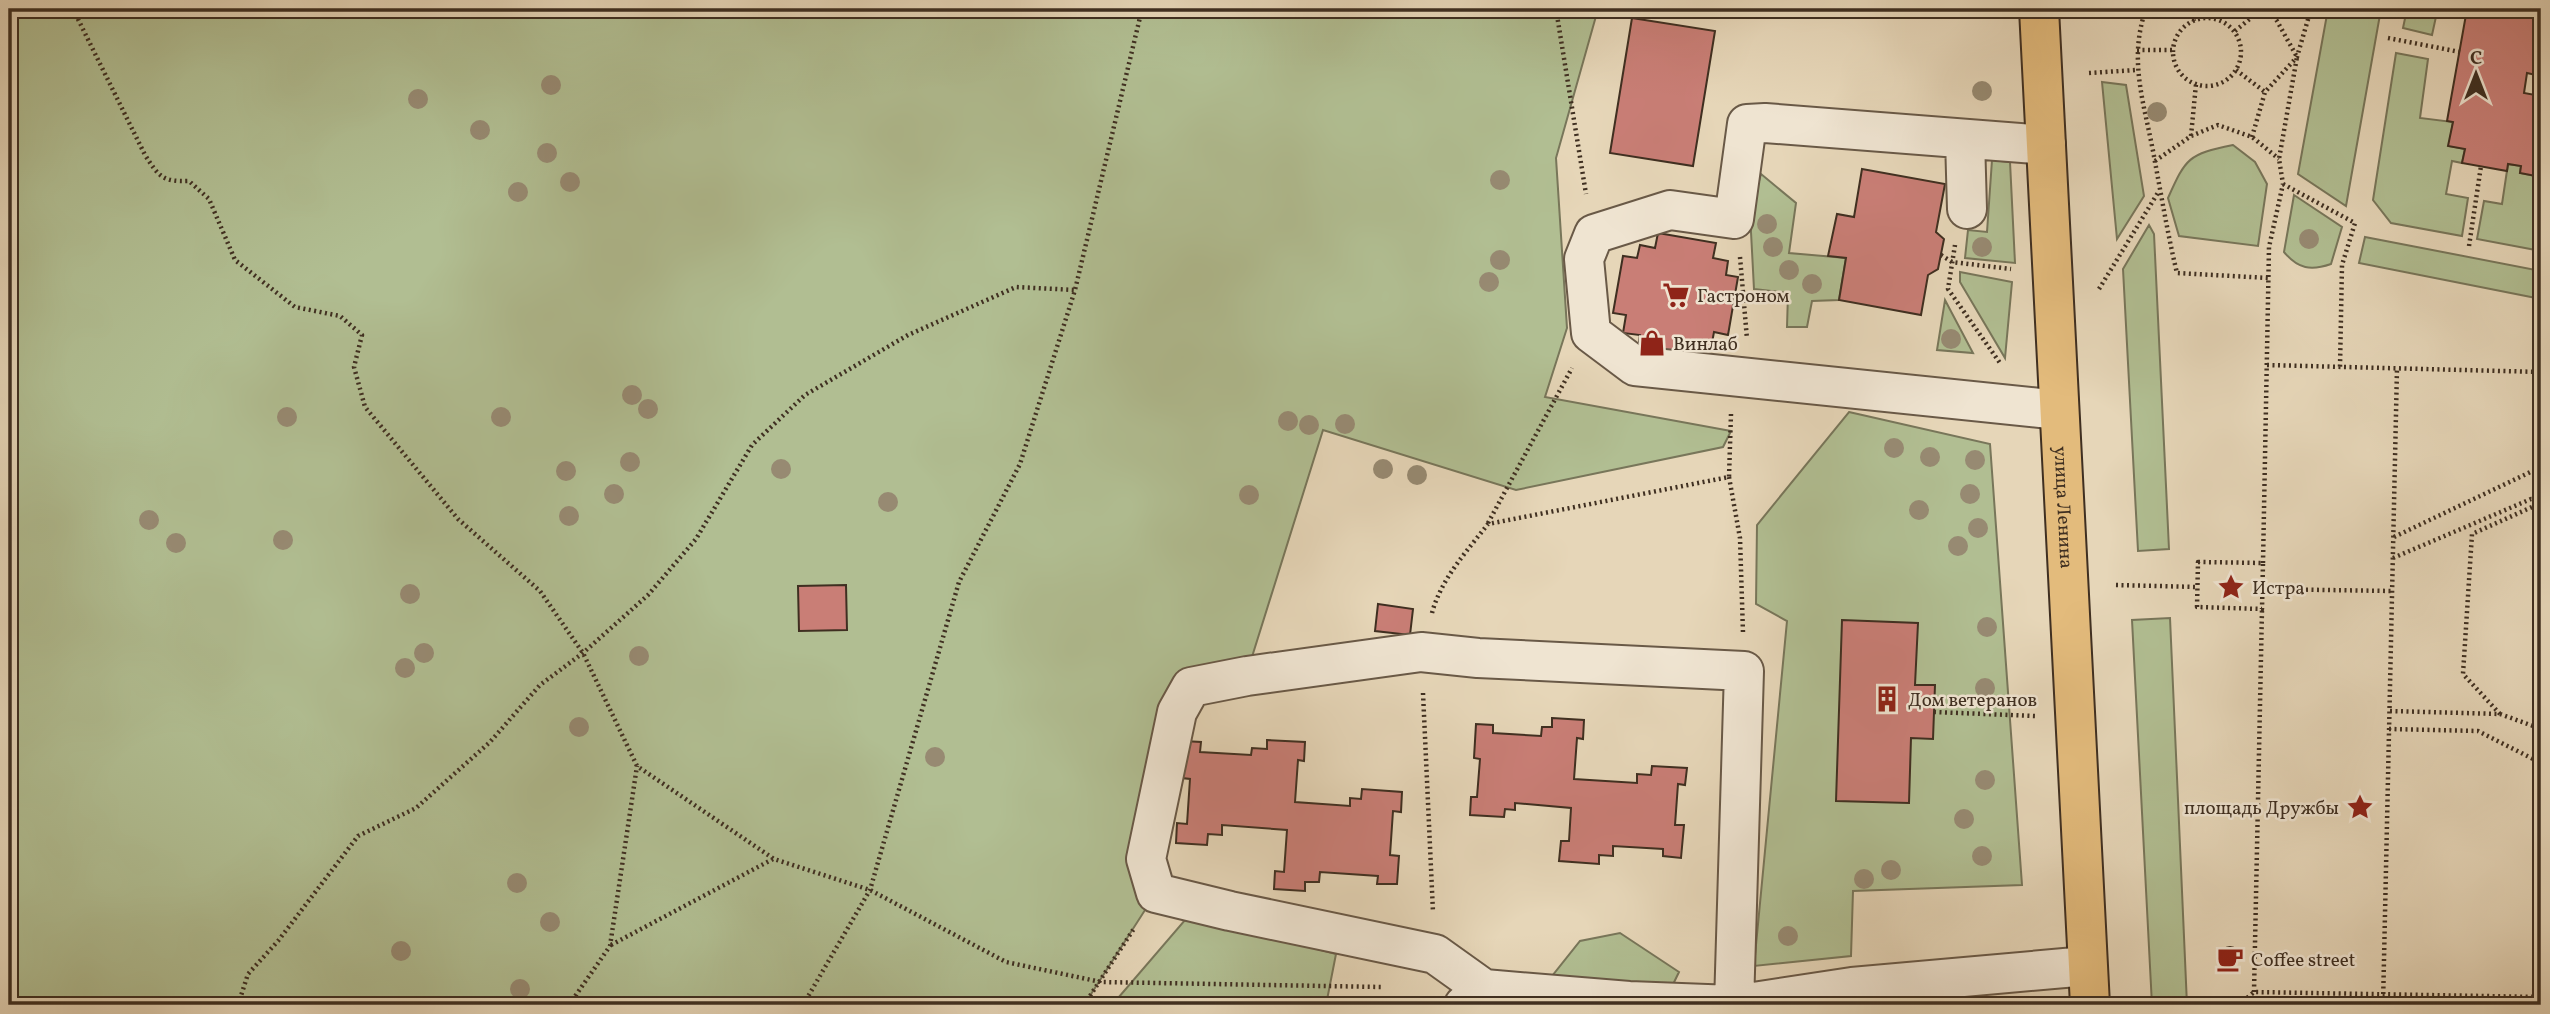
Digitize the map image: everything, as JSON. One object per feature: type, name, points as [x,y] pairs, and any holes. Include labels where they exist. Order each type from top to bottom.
[{"type":"main road","name":"улица Ленина","points":[[2039,9],[2046,145],[2045,409],[2090,1005]]},
{"type":"lane","points":[[2045,409],[1635,366],[1591,333],[1584,259],[1594,234],[1670,210],[1734,219],[1747,124],[1765,123],[2046,145]]},
{"type":"lane","points":[[1965,139],[1967,209]]},
{"type":"lane","points":[[1734,1005],[1744,671],[1478,658],[1421,652],[1247,676],[1191,687],[1177,712],[1146,859],[1156,893],[1435,954],[1477,1000],[1734,1005],[1852,987],[2087,966]]},
{"type":"path","points":[[72,9],[156,173],[169,182],[189,181],[209,199],[235,260],[265,284],[295,307],[340,316],[362,335],[354,367],[365,407],[458,519],[540,591],[583,653],[638,766],[774,859],[870,890],[1006,962],[1101,982],[1388,987]]},
{"type":"path","points":[[803,1005],[870,890],[959,582],[1020,464],[1075,290],[1142,9]]},
{"type":"path","points":[[1556,9],[1594,234]]},
{"type":"path","points":[[2146,9],[2138,31],[2136,70],[2177,273],[2269,278]]},
{"type":"path","points":[[2191,9],[2194,21]]},
{"type":"path","points":[[2235,31],[2264,9],[2277,21],[2297,57]]},
{"type":"path","points":[[2275,9],[2277,21]]},
{"type":"path","points":[[2254,992],[2269,247],[2283,184],[2279,159],[2297,57],[2311,9]]},
{"type":"path","points":[[2205,18],[2221,21],[2235,31],[2241,46],[2240,63],[2236,70],[2231,77],[2217,85],[2196,84],[2185,79],[2175,66],[2172,50],[2177,34],[2189,22],[2194,21],[2205,18]]},
{"type":"path","points":[[2388,38],[2460,52]]},
{"type":"path","points":[[2137,50],[2172,50]]},
{"type":"path","points":[[2252,137],[2264,92],[2297,57]]},
{"type":"path","points":[[2089,73],[2136,70]]},
{"type":"path","points":[[2236,70],[2264,92]]},
{"type":"path","points":[[2191,136],[2196,84]]},
{"type":"path","points":[[2155,161],[2191,136],[2218,125],[2252,137],[2279,159]]},
{"type":"path","points":[[2469,246],[2481,166]]},
{"type":"path","points":[[2283,184],[2355,223],[2342,265],[2340,367]]},
{"type":"path","points":[[2099,289],[2160,191]]},
{"type":"path","points":[[1967,209],[1958,226],[1948,289],[2045,409]]},
{"type":"path","points":[[1734,219],[1747,315],[1747,343],[1732,376],[1729,477],[1740,538],[1744,671]]},
{"type":"path","points":[[1941,255],[1952,262],[2024,270]]},
{"type":"path","points":[[238,1005],[248,974],[278,941],[358,836],[416,808],[490,742],[540,685],[583,653],[648,596],[696,538],[752,445],[805,395],[908,335],[1017,287],[1075,290]]},
{"type":"path","points":[[1435,954],[1421,652],[1436,599],[1461,558],[1488,524],[1591,333]]},
{"type":"path","points":[[2267,365],[2541,372]]},
{"type":"path","points":[[2384,1005],[2397,368]]},
{"type":"path","points":[[2393,537],[2541,467]]},
{"type":"path","points":[[1488,524],[1729,477]]},
{"type":"path","points":[[2393,558],[2531,499],[2541,501]]},
{"type":"path","points":[[2500,713],[2463,674],[2472,534],[2541,501]]},
{"type":"path","points":[[2262,608],[2197,607],[2198,562],[2263,563]]},
{"type":"path","points":[[2116,585],[2198,587]]},
{"type":"path","points":[[2262,589],[2392,591]]},
{"type":"path","points":[[2390,711],[2500,713],[2539,727],[2541,627]]},
{"type":"path","points":[[1934,712],[2037,716]]},
{"type":"path","points":[[2389,729],[2478,731],[2541,763]]},
{"type":"path","points":[[569,1005],[610,946],[638,766]]},
{"type":"path","points":[[610,946],[774,859]]},
{"type":"path","points":[[1084,1005],[1156,893]]},
{"type":"path","points":[[2239,1005],[2254,992],[2541,998]]},
{"type":"path","points":[[2332,994],[2332,1005]]},
{"type":"path","points":[[576,996],[581,1005]]},
{"type":"green space","points":[[9,9],[1598,9],[1556,158],[1567,328],[1545,397],[1731,431],[1723,447],[1516,490],[1323,430],[1251,660],[1191,687],[1156,893],[1084,1005],[9,1005]]},
{"type":"green space","points":[[2328,9],[2381,9],[2346,206],[2298,174]]},
{"type":"green space","points":[[2407,9],[2467,9],[2465,18],[2437,12],[2432,35],[2403,28]]},
{"type":"green space","points":[[2396,53],[2428,59],[2420,118],[2453,122],[2449,146],[2465,149],[2462,163],[2452,161],[2446,194],[2468,198],[2462,236],[2391,223],[2373,200]]},
{"type":"green space","points":[[2102,82],[2126,85],[2144,196],[2117,239]]},
{"type":"green space","points":[[2233,145],[2255,162],[2267,184],[2258,246],[2179,236],[2168,198],[2179,174],[2197,155]]},
{"type":"green space","points":[[1992,160],[2010,162],[2015,263],[1965,258],[1968,230],[1987,232]]},
{"type":"green space","points":[[2508,164],[2521,166],[2520,173],[2541,177],[2541,251],[2477,239],[2484,201],[2502,204]]},
{"type":"green space","points":[[1761,174],[1796,203],[1789,253],[1846,258],[1839,300],[1812,301],[1807,327],[1787,327],[1788,293],[1754,289],[1750,213]]},
{"type":"green space","points":[[2294,195],[2342,227],[2331,264],[2305,267],[2294,262],[2284,252]]},
{"type":"green space","points":[[2149,225],[2154,234],[2169,549],[2138,551],[2123,269]]},
{"type":"green space","points":[[2365,237],[2541,271],[2541,299],[2359,263]]},
{"type":"green space","points":[[1960,272],[2012,282],[2005,358],[1960,282]]},
{"type":"green space","points":[[1945,300],[1973,353],[1937,350]]},
{"type":"green space","points":[[1849,412],[1990,444],[2022,885],[1853,891],[1851,956],[1754,966],[1787,621],[1756,604],[1757,525]]},
{"type":"green space","points":[[2170,618],[2187,1005],[2152,1005],[2132,620]]},
{"type":"green space","points":[[1185,920],[1231,926],[1336,954],[1326,1005],[1112,1005]]},
{"type":"green space","points":[[1620,933],[1679,972],[1663,1005],[1529,1005],[1580,941]]},
{"type":"building","points":[[2467,9],[2538,9],[2541,14],[2541,43],[2536,75],[2527,73],[2524,93],[2541,96],[2541,177],[2520,173],[2521,166],[2508,164],[2507,171],[2462,163],[2465,149],[2448,146],[2453,122],[2447,121]]},
{"type":"building","points":[[1632,18],[1715,31],[1693,166],[1610,153]]},
{"type":"building","points":[[1862,169],[1945,184],[1936,232],[1944,239],[1938,269],[1928,275],[1921,315],[1839,300],[1846,258],[1828,256],[1837,214],[1854,217]]},
{"type":"building","name":"Гастроном","points":[[1658,233],[1716,243],[1713,258],[1728,261],[1726,275],[1738,277],[1728,335],[1714,332],[1711,348],[1695,345],[1692,359],[1638,350],[1640,335],[1623,333],[1626,315],[1613,313],[1623,256],[1637,258],[1640,245],[1655,248]]},
{"type":"building","points":[[846,585],[847,630],[799,631],[798,586]]},
{"type":"building","points":[[1378,604],[1413,609],[1410,635],[1375,631]]},
{"type":"building","name":"Дом ветеранов","points":[[1842,620],[1918,623],[1915,685],[1935,685],[1933,739],[1911,738],[1909,803],[1836,801]]},
{"type":"building","points":[[1552,718],[1584,720],[1583,739],[1577,738],[1574,779],[1637,783],[1637,774],[1651,775],[1652,766],[1687,768],[1685,785],[1678,784],[1675,825],[1684,825],[1681,858],[1663,856],[1663,849],[1613,846],[1613,856],[1599,855],[1599,864],[1559,861],[1561,841],[1569,841],[1571,808],[1515,803],[1515,810],[1505,809],[1504,817],[1470,815],[1471,797],[1477,797],[1480,759],[1474,758],[1476,724],[1493,725],[1493,733],[1541,736],[1542,727],[1552,727]]},
{"type":"building","points":[[1267,740],[1305,742],[1304,761],[1298,760],[1295,802],[1350,806],[1350,798],[1361,799],[1362,789],[1402,792],[1401,812],[1393,811],[1390,855],[1399,856],[1397,884],[1377,884],[1378,876],[1320,872],[1319,882],[1305,882],[1305,891],[1274,889],[1275,871],[1284,872],[1287,830],[1222,825],[1222,835],[1208,834],[1207,845],[1176,843],[1177,823],[1187,824],[1190,779],[1182,778],[1184,741],[1201,742],[1200,752],[1251,755],[1252,748],[1267,749]]},
{"type":"building","name":"Coffee street","points":[[2230,947],[2236,950],[2239,956],[2236,962],[2230,965],[2224,962],[2221,956],[2224,950]]},
{"type":"place","name":"Гастроном","points":[[1676,295]]},
{"type":"place","name":"Винлаб","points":[[1652,343]]},
{"type":"place","name":"Истра","points":[[2231,587]]},
{"type":"place","name":"Дом ветеранов","points":[[1887,699]]},
{"type":"place","name":"площадь Дружбы","points":[[2360,807]]},
{"type":"place","name":"Coffee street","points":[[2230,959]]}]
